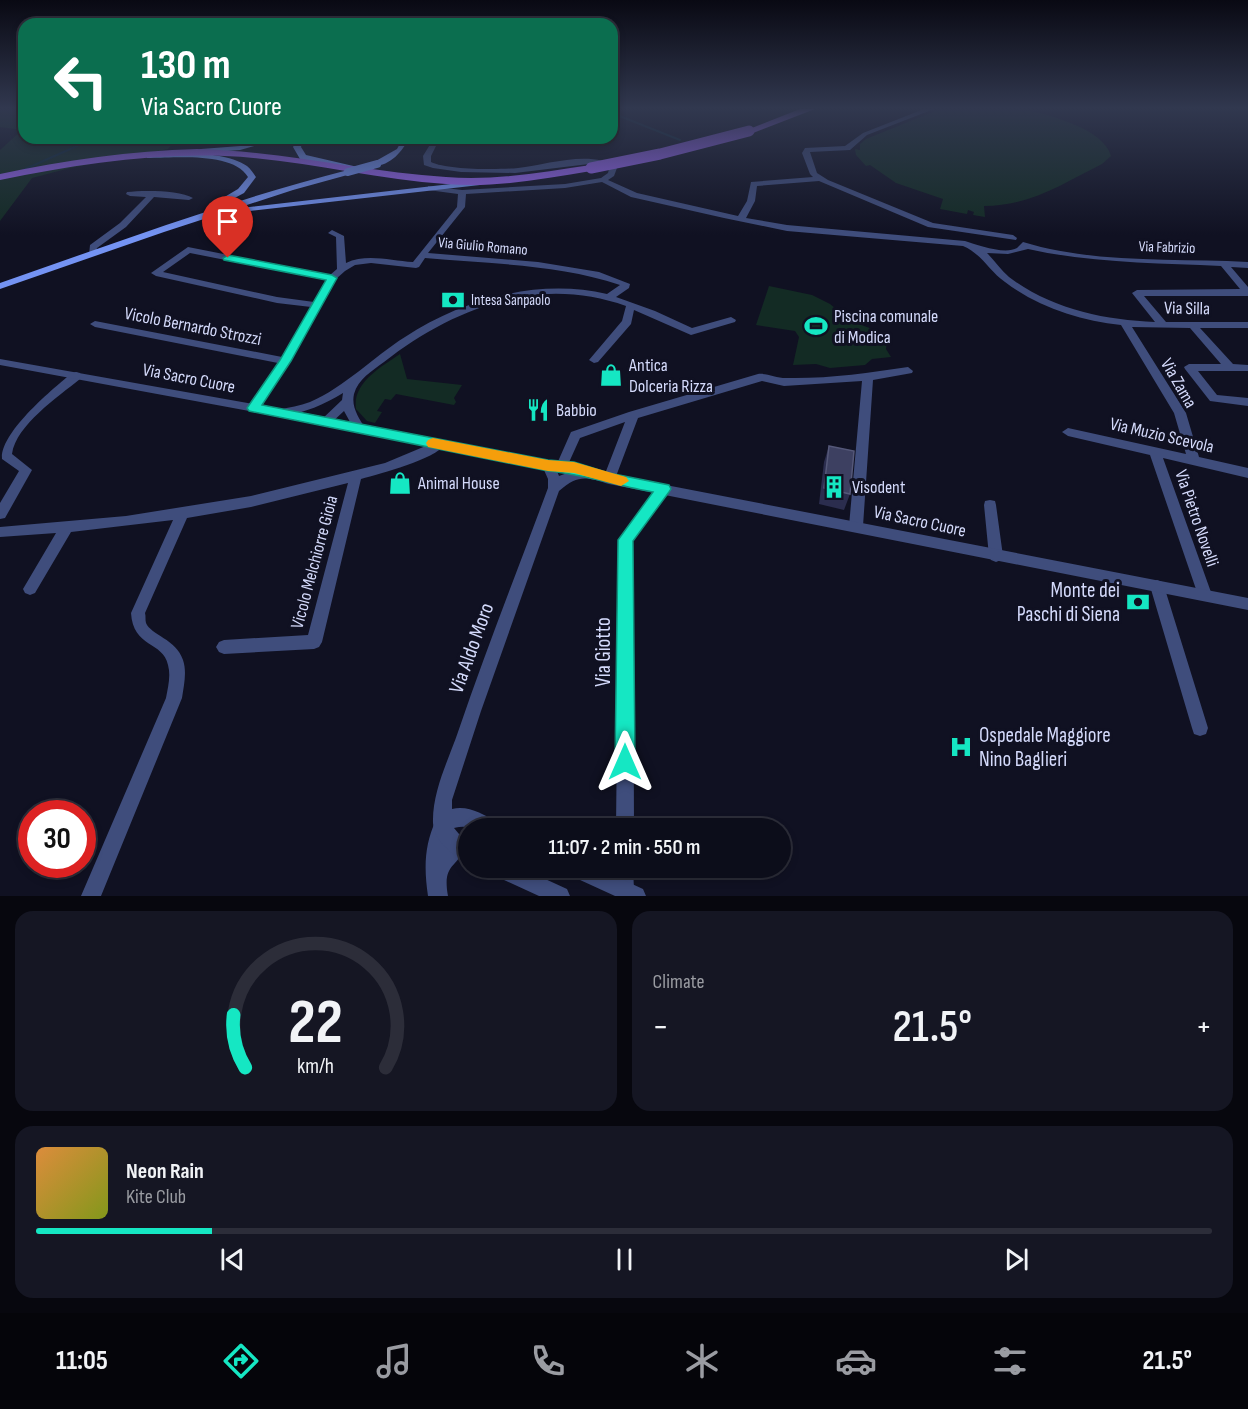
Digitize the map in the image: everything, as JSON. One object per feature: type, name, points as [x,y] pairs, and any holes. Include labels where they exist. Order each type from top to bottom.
[{"type":"main road","points":[[0,177],[82,162],[203,151]]},
{"type":"main road","points":[[299,151],[303,157],[392,174]]},
{"type":"main road","points":[[2,286],[92,253],[290,188],[377,164],[399,151]]},
{"type":"main road","points":[[185,223],[293,203],[591,168],[672,151]]},
{"type":"main road","points":[[148,155],[237,154],[447,181],[491,181]]},
{"type":"main road","points":[[148,155],[225,160],[246,167],[252,177],[247,186],[233,197],[161,230]]},
{"type":"street","points":[[430,151],[427,163],[433,166],[469,170],[515,171],[585,160],[598,161],[613,168],[611,174],[603,180],[565,186],[462,192],[431,188]]},
{"type":"street","points":[[807,151],[806,153],[814,174],[819,179]]},
{"type":"street","points":[[741,219],[751,201],[754,184],[819,179]]},
{"type":"street","name":"Via Fabrizio","points":[[819,179],[931,225],[1022,242],[1062,254],[1248,265]]},
{"type":"street","points":[[603,180],[634,195],[741,219],[816,232],[947,242],[1008,252],[1024,248],[1022,242]]},
{"type":"street","points":[[422,255],[461,207],[462,192]]},
{"type":"street","points":[[130,194],[189,198]]},
{"type":"street","points":[[92,253],[93,247],[123,225],[153,194]]},
{"type":"street","points":[[253,408],[285,361],[332,278],[341,268],[342,259],[338,251],[340,236],[332,233]]},
{"type":"street","name":"Via Silla","points":[[981,249],[1003,276],[1030,293],[1069,312],[1126,325],[1248,325]]},
{"type":"street","points":[[316,305],[277,300],[156,273],[188,250],[332,278]]},
{"type":"street","name":"Via Giulio Romano","points":[[341,268],[363,259],[416,265],[422,255],[538,265],[599,274],[625,284],[626,286],[607,298]]},
{"type":"street","points":[[1223,263],[1248,292]]},
{"type":"street","points":[[283,413],[306,408],[329,398],[390,351],[452,317],[515,294],[581,292],[607,298],[664,319],[691,332],[731,320]]},
{"type":"street","points":[[1162,324],[1137,293],[1248,292]]},
{"type":"street","points":[[594,360],[627,322],[630,307]]},
{"type":"street","name":"Vicolo Bernardo Strozzi","points":[[95,324],[285,361]]},
{"type":"street","name":"Via Zama","points":[[1126,325],[1180,413],[1194,462]]},
{"type":"street","points":[[1192,325],[1229,367]]},
{"type":"street","name":"Via Sacro Cuore","points":[[0,362],[283,413],[548,466],[562,466],[609,478],[996,556],[1248,604]]},
{"type":"street","points":[[1248,368],[1189,367],[1214,398],[1248,402]]},
{"type":"street","points":[[562,466],[575,435],[633,415],[762,377],[784,382],[867,377],[908,371]]},
{"type":"street","points":[[0,514],[26,470],[6,456],[5,449],[25,419],[76,376]]},
{"type":"street","points":[[357,377],[346,403],[358,428]]},
{"type":"street","points":[[856,526],[867,377]]},
{"type":"street","points":[[323,421],[329,398]]},
{"type":"street","points":[[323,421],[346,403]]},
{"type":"street","points":[[609,478],[633,415]]},
{"type":"street","name":"Via Muzio Scevola","points":[[1068,432],[1248,473]]},
{"type":"street","points":[[0,532],[66,528],[182,514],[269,498],[417,458],[440,444]]},
{"type":"street","name":"Via Pietro Novelli","points":[[1155,452],[1205,595]]},
{"type":"street","points":[[548,466],[554,479],[554,488]]},
{"type":"street","points":[[554,488],[563,480],[585,472]]},
{"type":"street","name":"Vicolo Melchiorre Gioia","points":[[224,647],[314,642],[356,476]]},
{"type":"street","name":"Via Aldo Moro","points":[[437,888],[435,838],[442,826],[443,800],[554,488]]},
{"type":"street","name":"Via Giotto","points":[[625,818],[626,540],[664,489]]},
{"type":"street","points":[[990,505],[996,556]]},
{"type":"street","points":[[91,896],[174,698],[177,684],[176,658],[160,642],[141,631],[137,622],[138,613],[182,514]]},
{"type":"street","points":[[30,588],[66,528]]},
{"type":"street","points":[[1157,586],[1200,728]]},
{"type":"street","points":[[458,844],[442,826],[456,816],[468,818]]},
{"type":"street","points":[[437,888],[446,857],[458,851]]},
{"type":"street","points":[[522,878],[560,896]]},
{"type":"street","points":[[598,878],[630,893]]},
{"type":"street","points":[[627,878],[630,893]]},
{"type":"green space","points":[[0,151],[159,151],[70,168],[32,178],[0,221]]},
{"type":"green space","points":[[855,151],[1108,151],[1111,156],[1102,164],[1031,198],[1001,205],[984,206],[985,217],[973,215],[974,212],[968,210],[967,214],[940,209],[943,199],[896,183],[870,165],[866,166],[856,155]]},
{"type":"green space","name":"Piscina comunale di Modica","points":[[769,286],[812,295],[830,304],[851,321],[888,335],[886,349],[891,357],[872,359],[865,365],[830,368],[816,364],[793,365],[799,337],[795,331],[756,325]]},
{"type":"green space","points":[[400,354],[407,379],[462,385],[454,398],[456,402],[454,405],[396,394],[391,400],[385,399],[377,411],[382,412],[375,423],[367,421],[356,409],[359,391],[369,377]]},
{"type":"building","points":[[829,446],[854,451],[850,494],[824,488]]},
{"type":"waterway","points":[[23,170],[66,151]]},
{"type":"slow traffic","points":[[433,443],[548,466],[574,468],[621,481]]},
{"type":"place","name":"Intesa Sanpaolo","points":[[453,300]]},
{"type":"place","name":"Piscina comunale di Modica","points":[[816,326]]},
{"type":"place","name":"Antica Dolceria Rizza","points":[[611,375]]},
{"type":"place","name":"Babbio","points":[[538,410]]},
{"type":"place","name":"Animal House","points":[[400,483]]},
{"type":"place","name":"Visodent","points":[[834,487]]},
{"type":"place","name":"Monte dei Paschi di Siena","points":[[1138,602]]},
{"type":"place","name":"Ospedale Maggiore Nino Baglieri","points":[[961,747]]},
{"type":"route","points":[[228,258],[332,278],[285,361],[253,408],[548,466],[574,468],[664,489],[626,540],[625,762]]}]
